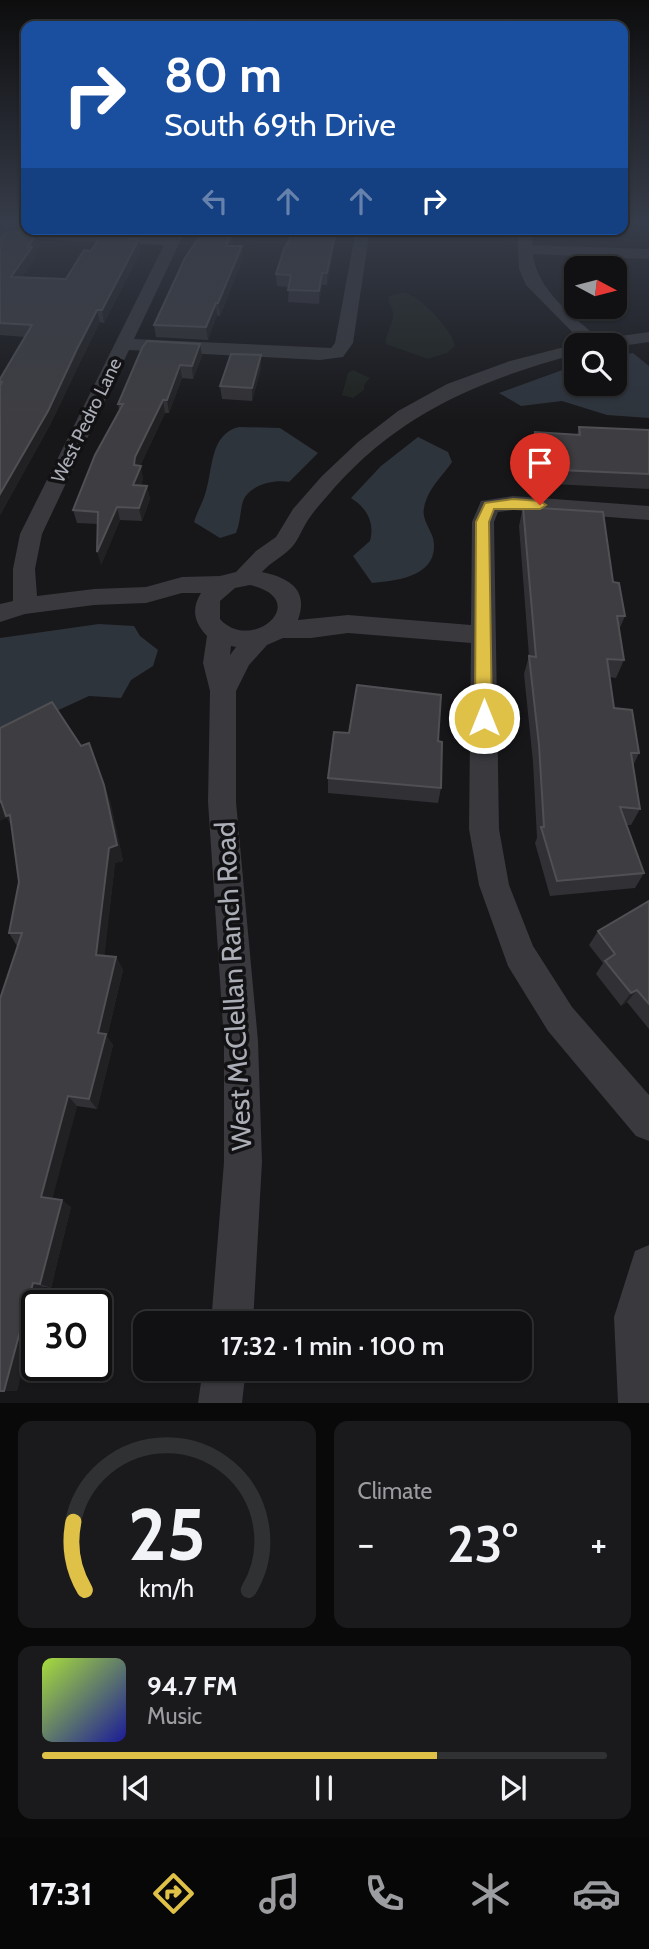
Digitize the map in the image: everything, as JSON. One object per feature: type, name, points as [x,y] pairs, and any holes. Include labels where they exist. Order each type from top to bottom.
[{"type":"street","name":"West Pedro Lane","points":[[25,606],[24,569],[31,534],[149,289]]},
{"type":"street","points":[[122,344],[320,355],[337,353],[344,343],[353,289]]},
{"type":"street","points":[[539,289],[583,333]]},
{"type":"street","points":[[627,340],[649,337]]},
{"type":"street","points":[[213,624],[207,600],[284,542],[300,514],[329,481],[365,446],[405,415],[466,383],[516,365],[564,352]]},
{"type":"street","points":[[649,513],[513,503],[489,506],[482,522],[484,829],[494,885],[520,955],[560,1019],[649,1123]]},
{"type":"street","points":[[223,691],[240,659],[288,620],[293,609],[287,593],[284,542]]},
{"type":"street","points":[[0,613],[25,606],[94,597],[146,595],[183,585],[263,578],[348,624]]},
{"type":"street","points":[[146,595],[213,624],[238,639],[348,624],[484,635]]},
{"type":"street","name":"West McClellan Ranch Road","points":[[213,624],[216,663],[223,691],[222,802],[241,1041],[243,1162],[233,1311]]},
{"type":"street","points":[[640,1403],[635,1317],[649,1265]]},
{"type":"street","points":[[220,1403],[223,1381]]},
{"type":"shaded area","points":[[403,292],[426,306],[448,331],[455,346],[447,353],[428,359],[386,344],[393,314],[388,297]]},
{"type":"shaded area","points":[[633,353],[649,366],[649,418],[607,415],[562,401],[521,406],[499,393],[564,369],[564,396],[627,396],[627,354]]},
{"type":"shaded area","points":[[353,370],[370,378],[364,385],[364,390],[353,398],[342,395],[348,373]]},
{"type":"shaded area","points":[[239,427],[280,428],[318,453],[289,482],[268,483],[248,493],[244,498],[236,533],[220,538],[194,522],[206,491],[218,444],[230,431]]},
{"type":"shaded area","points":[[418,437],[448,452],[452,462],[432,489],[424,508],[424,517],[434,544],[433,555],[428,564],[412,575],[372,583],[353,556],[370,541],[370,522],[365,511],[351,498],[381,466]]},
{"type":"shaded area","points":[[99,624],[134,626],[140,636],[158,650],[153,666],[131,680],[121,698],[89,696],[0,737],[0,638]]},
{"type":"building","points":[[0,289],[113,289],[102,310],[97,310],[48,411],[0,494],[0,379],[32,325],[0,323]]},
{"type":"building","points":[[170,289],[224,289],[206,327],[154,325]]},
{"type":"building","points":[[288,289],[319,289],[319,291]]},
{"type":"building","points":[[147,341],[200,344],[192,366],[180,365],[167,400],[163,400],[135,457],[134,465],[141,466],[133,485],[147,486],[139,508],[117,507],[97,552],[98,512],[73,510],[95,455],[123,404],[118,404]]},
{"type":"building","points":[[231,354],[261,355],[252,388],[220,386]]},
{"type":"building","points":[[579,427],[649,430],[649,474],[537,469],[535,432],[580,435]]},
{"type":"building","points":[[523,507],[603,512],[613,582],[619,583],[625,616],[617,616],[624,660],[607,659],[614,708],[632,710],[639,753],[631,753],[640,809],[620,807],[644,873],[557,881],[541,827],[544,827],[539,745],[529,656],[536,657]]},
{"type":"building","points":[[357,685],[441,695],[438,741],[442,742],[441,788],[328,778],[334,732],[349,733]]},
{"type":"building","points":[[52,702],[81,746],[89,743],[104,785],[117,845],[109,848],[96,955],[116,957],[98,1033],[106,1034],[89,1099],[68,1096],[41,1197],[62,1200],[40,1284],[33,1283],[31,1290],[21,1290],[21,1328],[4,1391],[0,1391],[0,999],[22,933],[9,933],[19,882],[10,815],[6,816],[0,802],[0,728]]},
{"type":"building","points":[[649,901],[649,1004],[637,990],[631,993],[605,961],[615,954],[598,931]]},
{"type":"route","points":[[484,718],[482,522],[489,506],[513,503],[540,505]]}]
